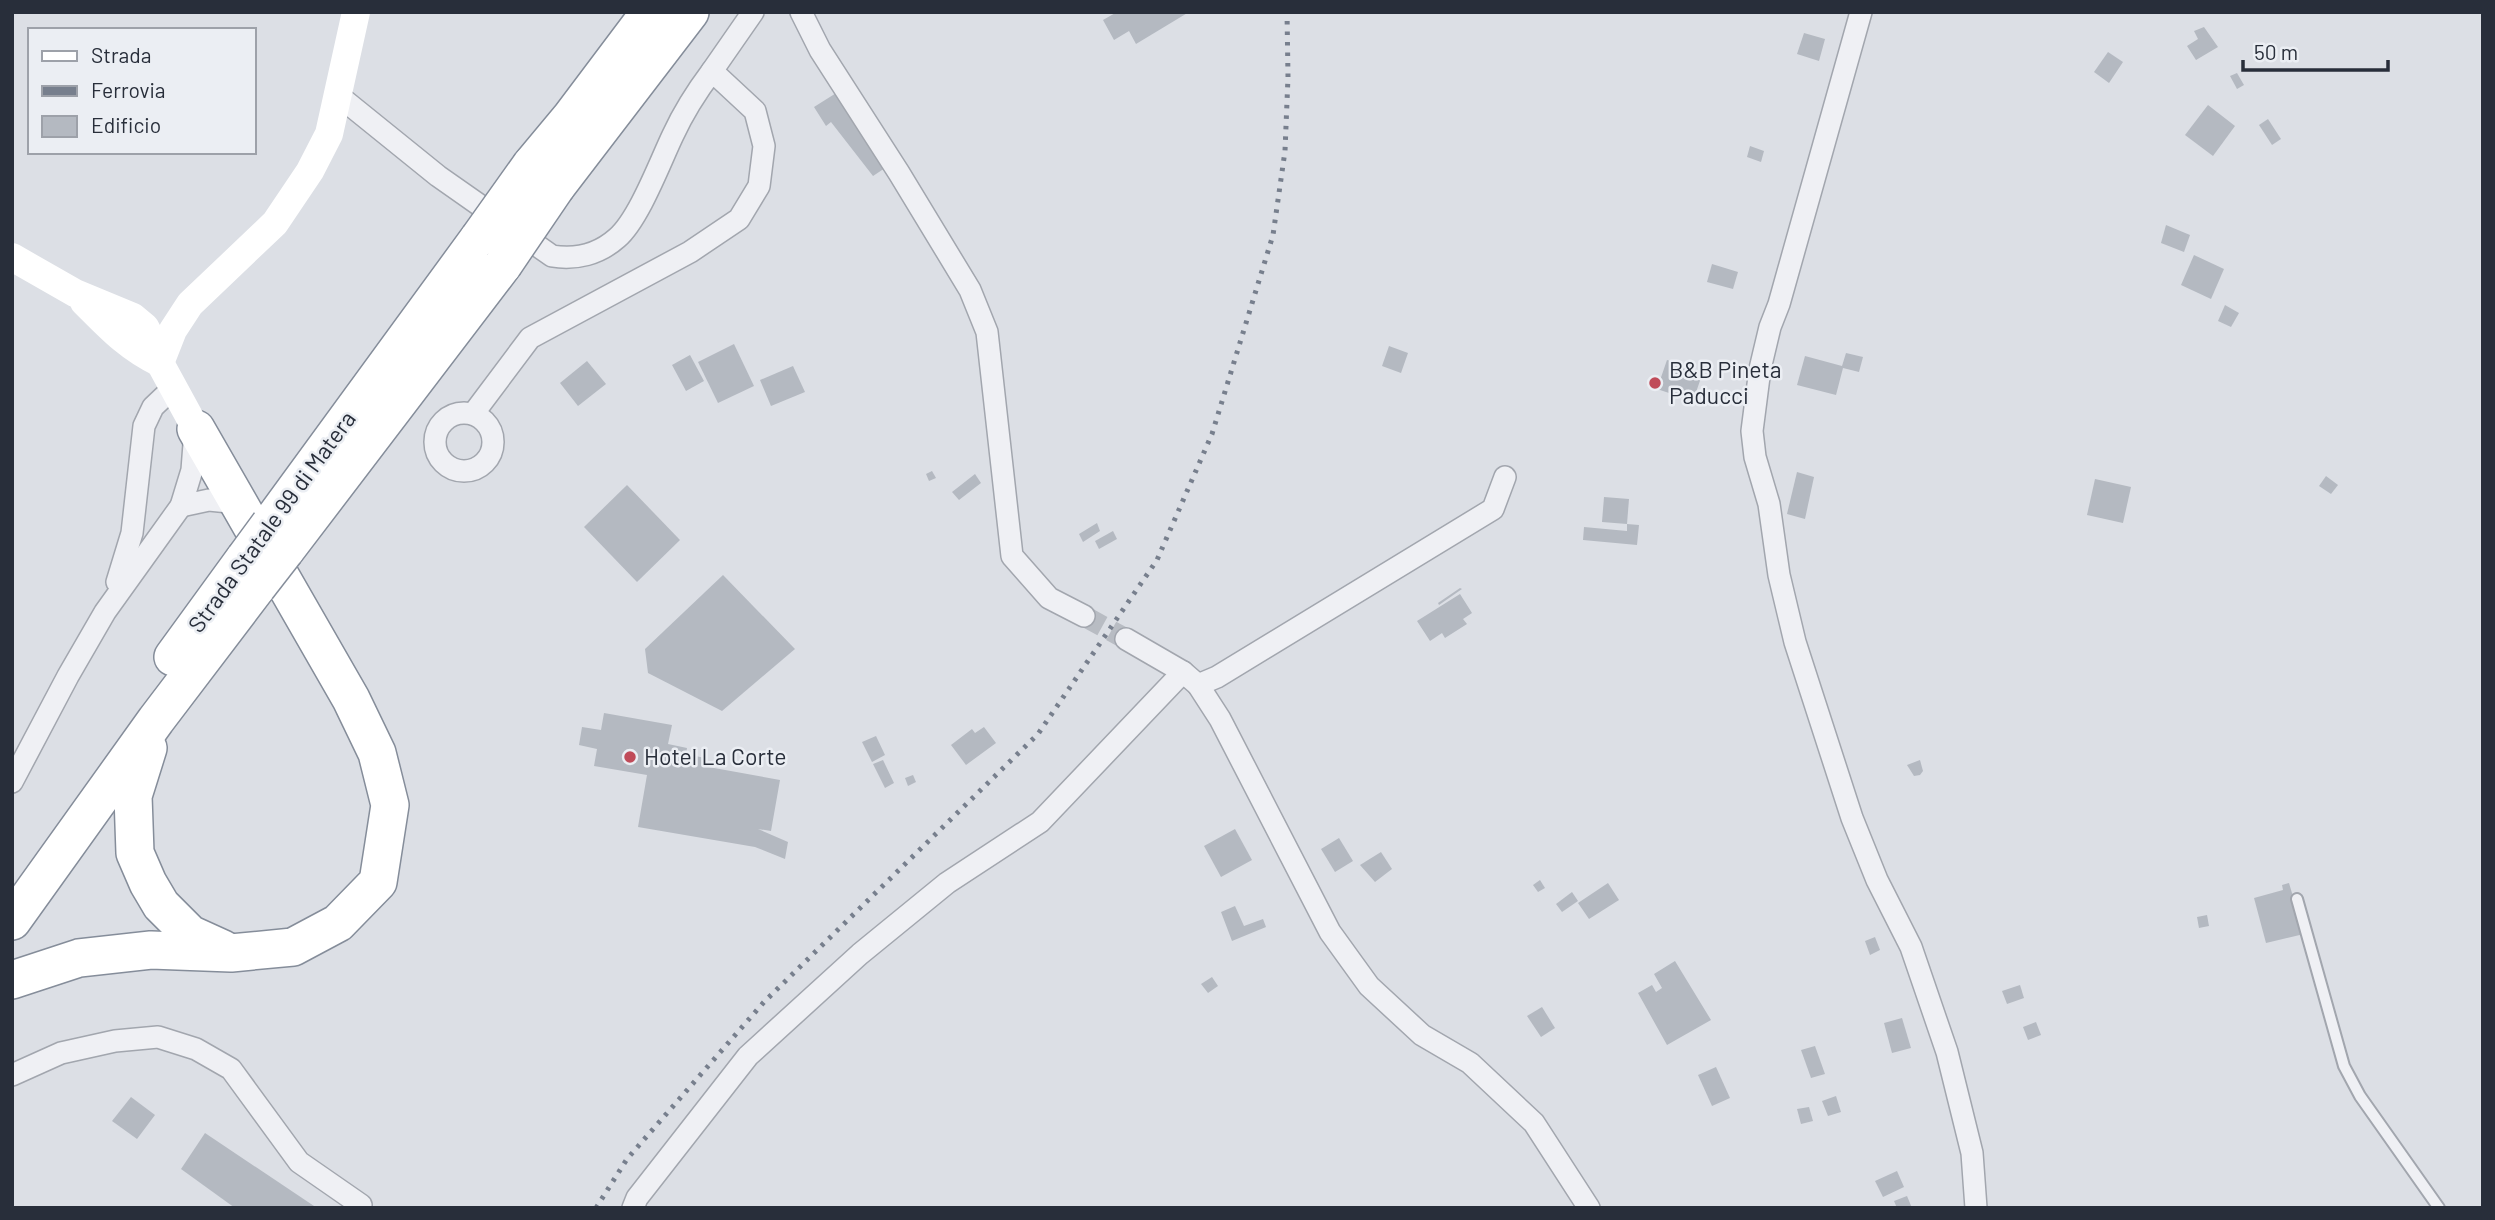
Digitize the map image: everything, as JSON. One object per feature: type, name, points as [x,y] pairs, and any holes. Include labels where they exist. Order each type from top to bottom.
[{"type":"highway","points":[[543,176],[571,117],[628,12]]},
{"type":"highway","points":[[571,117],[650,12]]},
{"type":"highway","points":[[543,176],[690,12]]},
{"type":"highway","name":"Strada Statale 99 di Matera","points":[[12,879],[278,538],[491,252],[543,176]]},
{"type":"highway","points":[[12,980],[79,958],[151,950],[231,953],[293,947],[338,923],[378,882],[390,805],[377,752],[351,699],[196,429]]},
{"type":"highway","name":"Strada Statale 99 di Matera","points":[[12,921],[156,720],[251,572]]},
{"type":"highway","points":[[156,720],[133,796],[135,853],[161,905],[190,933],[231,953]]},
{"type":"street","points":[[160,363],[173,330],[190,304],[275,223],[303,182],[329,134],[356,12]]},
{"type":"street","points":[[339,96],[438,176],[552,257],[569,259],[595,253],[618,238],[640,206],[690,100],[753,12]]},
{"type":"street","points":[[801,12],[820,50],[970,290],[987,332],[1012,556],[1049,598],[1084,616]]},
{"type":"street","points":[[1861,12],[1779,304],[1770,327],[1760,369],[1752,432],[1755,457],[1769,504],[1779,575],[1795,642],[1852,818],[1877,880],[1911,947],[1947,1052],[1972,1153],[1976,1208]]},
{"type":"street","points":[[473,414],[530,338],[690,252],[739,219],[759,186],[764,146],[755,111],[712,71]]},
{"type":"street","points":[[12,257],[75,293],[119,338],[137,352],[160,363],[196,429],[192,470],[181,506],[105,612],[12,782]]},
{"type":"street","points":[[105,612],[122,571],[132,533],[144,426],[153,407],[173,388]]},
{"type":"street","points":[[632,1208],[748,1056],[860,954],[947,883],[1040,822],[1191,678],[1217,677],[1493,509],[1505,477]]},
{"type":"street","points":[[181,506],[209,500],[239,503]]},
{"type":"street","points":[[1126,639],[1191,678],[1220,719],[1330,932],[1369,986],[1422,1035],[1470,1063],[1534,1123],[1589,1208]]},
{"type":"street","points":[[12,1075],[61,1053],[115,1041],[158,1037],[196,1049],[231,1069],[299,1162],[360,1205]]},
{"type":"lane","points":[[2297,898],[2344,1066],[2360,1096],[2439,1208]]},
{"type":"building","points":[[1117,12],[1189,12],[1136,44],[1129,31],[1114,40],[1103,20]]},
{"type":"building","points":[[2204,27],[2218,47],[2196,60],[2187,46],[2198,39],[2194,31]]},
{"type":"building","points":[[1804,33],[1825,39],[1819,61],[1797,54]]},
{"type":"building","points":[[2108,52],[2123,62],[2109,83],[2094,72]]},
{"type":"building","points":[[2237,73],[2244,85],[2237,89],[2230,76]]},
{"type":"building","points":[[841,90],[888,166],[873,176],[831,122],[826,126],[814,107]]},
{"type":"building","points":[[2208,105],[2235,126],[2213,156],[2185,135]]},
{"type":"building","points":[[2268,119],[2281,139],[2272,145],[2259,125]]},
{"type":"building","points":[[1750,146],[1764,151],[1761,162],[1747,157]]},
{"type":"building","points":[[2166,225],[2190,235],[2184,252],[2161,243]]},
{"type":"building","points":[[2194,255],[2224,269],[2211,299],[2181,285]]},
{"type":"building","points":[[1712,264],[1738,272],[1733,289],[1707,282]]},
{"type":"building","points":[[2225,305],[2239,313],[2231,327],[2218,321]]},
{"type":"building","points":[[734,344],[754,386],[718,403],[698,362]]},
{"type":"building","points":[[1389,346],[1408,353],[1401,373],[1382,366]]},
{"type":"building","points":[[1846,353],[1863,357],[1859,372],[1843,368],[1836,395],[1797,385],[1805,356],[1842,366]]},
{"type":"building","points":[[690,355],[704,381],[686,391],[672,365]]},
{"type":"building","points":[[1667,360],[1703,372],[1693,401],[1657,389]]},
{"type":"building","points":[[587,361],[606,384],[578,406],[560,383]]},
{"type":"building","points":[[793,366],[805,392],[771,406],[760,380]]},
{"type":"building","points":[[932,471],[936,478],[929,481],[926,474]]},
{"type":"building","points":[[1797,472],[1814,477],[1805,519],[1787,514]]},
{"type":"building","points":[[975,474],[981,483],[959,500],[952,492]]},
{"type":"building","points":[[2326,476],[2338,485],[2331,494],[2319,486]]},
{"type":"building","points":[[2095,479],[2131,487],[2123,523],[2087,515]]},
{"type":"building","points":[[627,485],[680,540],[637,582],[584,527]]},
{"type":"building","points":[[1604,497],[1629,499],[1627,524],[1602,522]]},
{"type":"building","points":[[1097,523],[1100,531],[1083,542],[1079,534]]},
{"type":"building","points":[[1627,524],[1639,525],[1637,545],[1583,540],[1584,527],[1627,531]]},
{"type":"building","points":[[1113,531],[1117,539],[1099,549],[1095,541]]},
{"type":"building","points":[[723,575],[795,649],[722,711],[648,673],[645,649]]},
{"type":"building","points":[[1462,589],[1439,605],[1438,603]]},
{"type":"building","points":[[1460,594],[1472,613],[1463,619],[1467,624],[1445,638],[1442,633],[1430,641],[1417,621]]},
{"type":"building","points":[[604,713],[672,725],[668,744],[687,748],[686,754],[705,758],[703,766],[780,780],[771,831],[758,829],[788,842],[785,859],[755,847],[638,827],[647,775],[594,766],[597,749],[579,745],[582,727],[601,730]]},
{"type":"building","points":[[984,727],[996,743],[966,765],[951,745],[972,729],[975,733]]},
{"type":"building","points":[[876,736],[885,755],[872,762],[862,742]]},
{"type":"building","points":[[883,760],[894,783],[885,788],[873,764]]},
{"type":"building","points":[[1920,760],[1923,771],[1914,776],[1907,765]]},
{"type":"building","points":[[913,775],[916,782],[908,786],[905,778]]},
{"type":"building","points":[[1235,829],[1252,860],[1221,877],[1204,846]]},
{"type":"building","points":[[1339,838],[1353,861],[1335,872],[1321,849]]},
{"type":"building","points":[[1381,852],[1392,869],[1375,882],[1360,865]]},
{"type":"building","points":[[1540,880],[1545,888],[1538,892],[1533,885]]},
{"type":"building","points":[[1608,883],[1619,900],[1589,919],[1578,903]]},
{"type":"building","points":[[2289,883],[2304,934],[2266,943],[2254,898],[2283,890],[2282,885]]},
{"type":"building","points":[[1572,892],[1578,901],[1562,912],[1556,904]]},
{"type":"building","points":[[1235,906],[1244,926],[1263,919],[1266,927],[1232,941],[1221,912]]},
{"type":"building","points":[[2207,915],[2209,926],[2199,928],[2197,917]]},
{"type":"building","points":[[1875,937],[1880,950],[1870,955],[1865,941]]},
{"type":"building","points":[[1675,961],[1711,1020],[1667,1045],[1638,993],[1652,985],[1656,992],[1662,988],[1654,974]]},
{"type":"building","points":[[1212,977],[1218,986],[1208,993],[1201,984]]},
{"type":"building","points":[[2020,985],[2024,998],[2007,1004],[2002,991]]},
{"type":"building","points":[[1542,1007],[1555,1028],[1541,1037],[1527,1016]]},
{"type":"building","points":[[1902,1018],[1911,1048],[1892,1053],[1884,1023]]},
{"type":"building","points":[[2036,1022],[2041,1035],[2028,1040],[2023,1027]]},
{"type":"building","points":[[1815,1046],[1825,1074],[1811,1078],[1801,1050]]},
{"type":"building","points":[[1716,1067],[1730,1098],[1712,1106],[1698,1075]]},
{"type":"building","points":[[1836,1096],[1841,1112],[1828,1116],[1822,1101]]},
{"type":"building","points":[[131,1097],[155,1115],[137,1139],[112,1121]]},
{"type":"building","points":[[1809,1107],[1813,1121],[1801,1124],[1797,1109]]},
{"type":"building","points":[[205,1133],[317,1208],[235,1208],[181,1169]]},
{"type":"building","points":[[1897,1171],[1904,1187],[1883,1197],[1875,1181]]},
{"type":"building","points":[[1907,1196],[1912,1208],[1897,1208],[1894,1201]]},
{"type":"tunnel","points":[[1084,616],[1126,639]]},
{"type":"railway","points":[[596,1208],[627,1159],[764,1002],[1038,734],[1157,560],[1212,434],[1273,235],[1285,151],[1287,12]]},
{"type":"place","name":"B&B Pineta Paducci","points":[[1655,383]]},
{"type":"place","name":"Hotel La Corte","points":[[630,757]]}]
